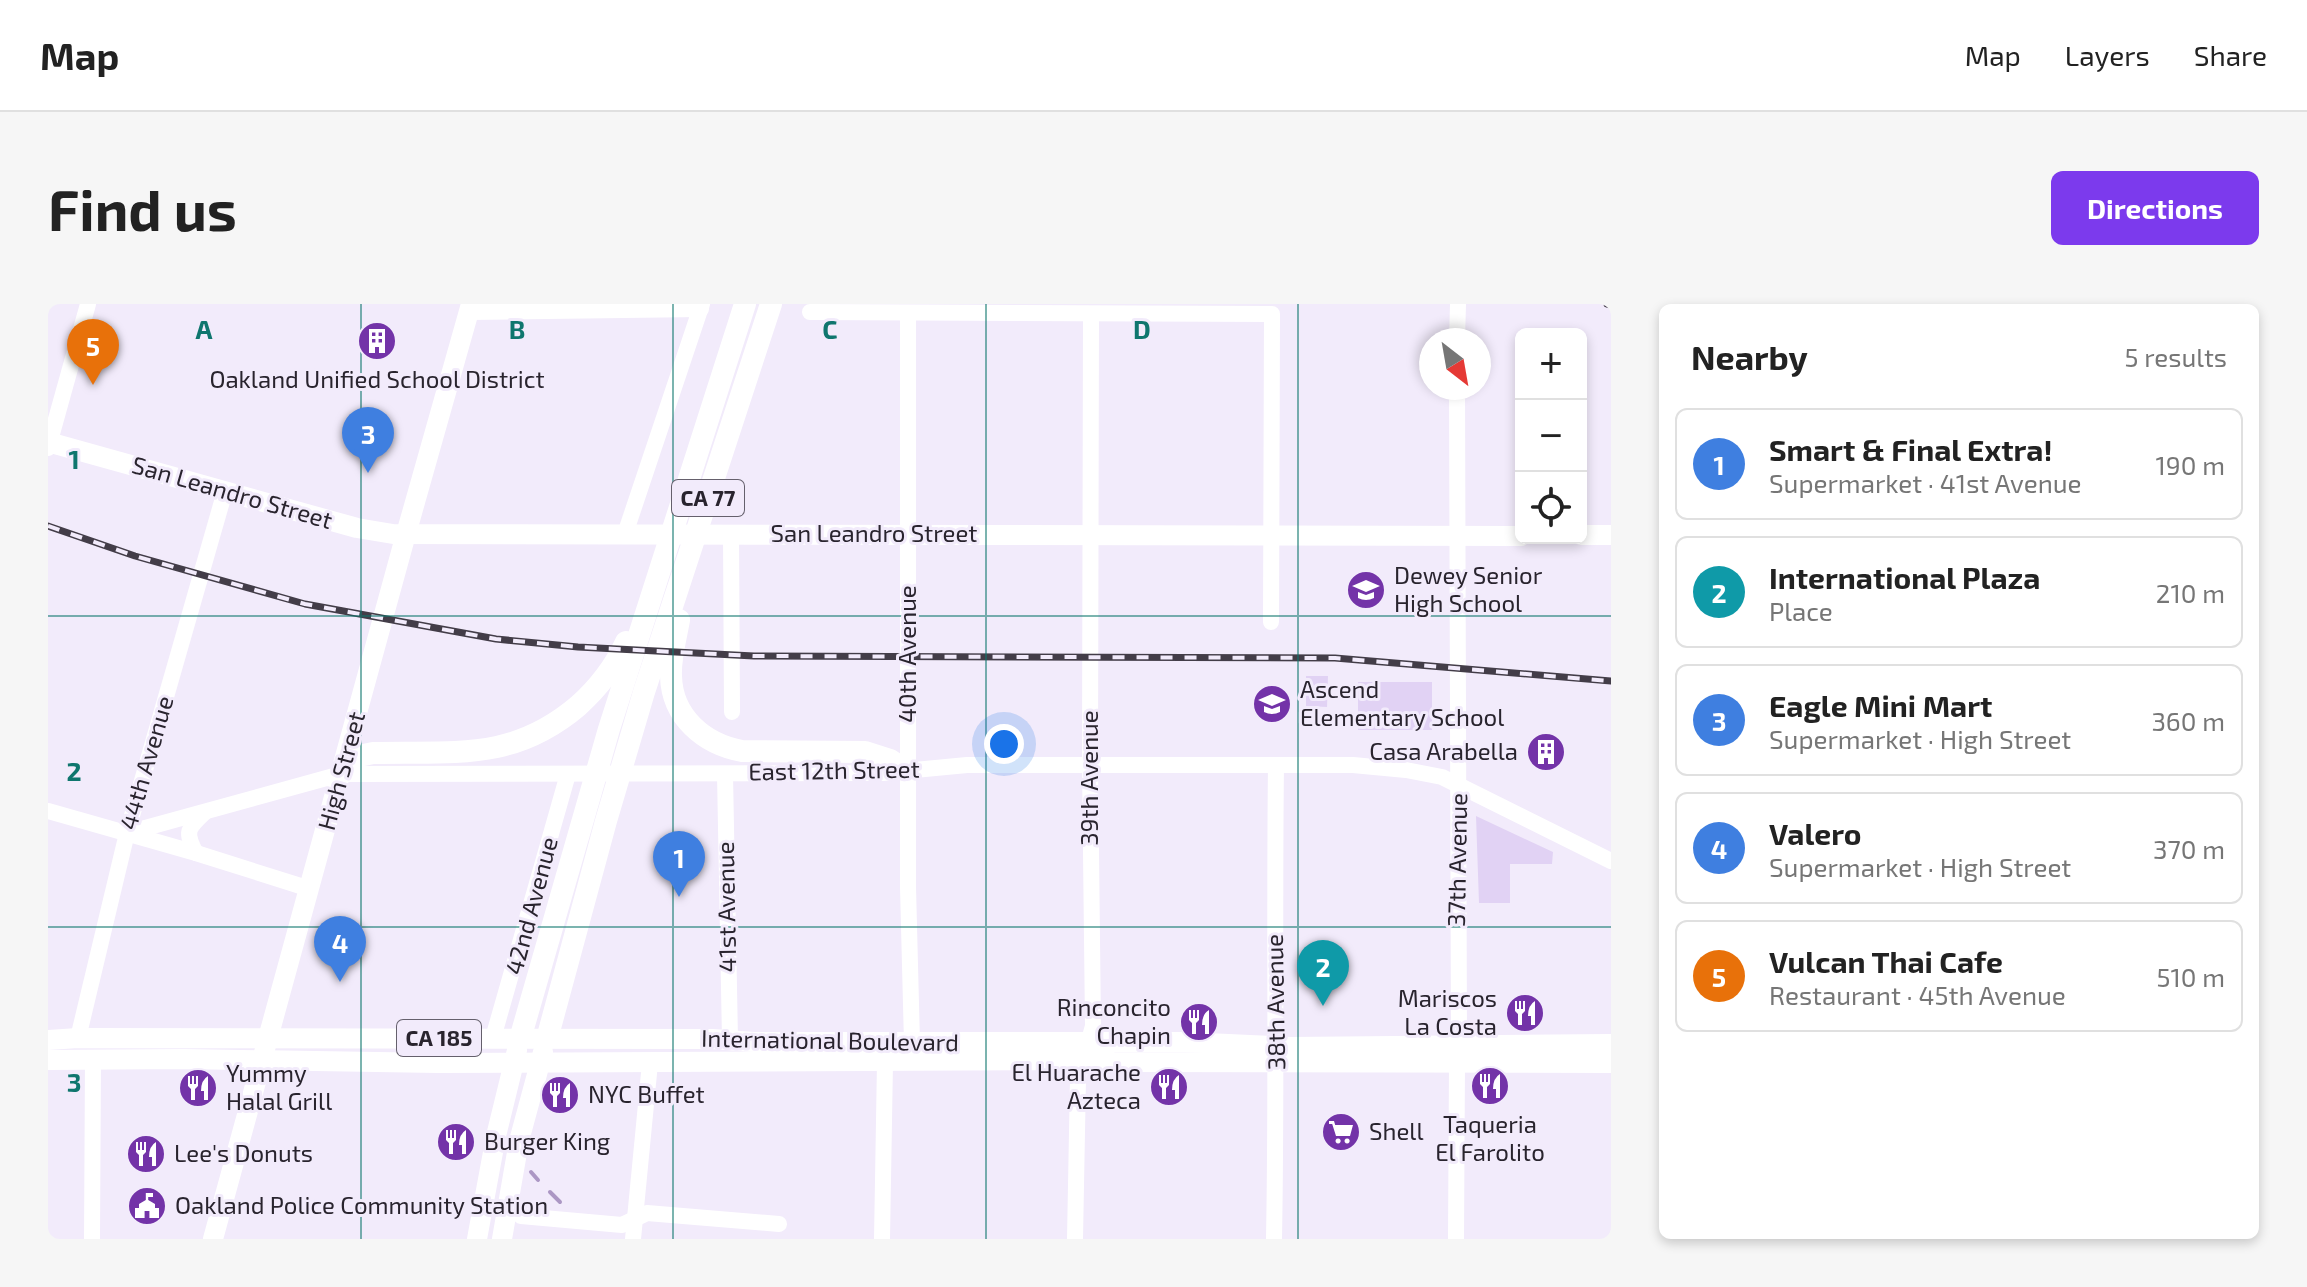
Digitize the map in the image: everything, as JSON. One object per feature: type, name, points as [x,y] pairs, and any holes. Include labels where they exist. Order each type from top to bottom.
[{"type":"highway","name":"CA 77","points":[[520,1039],[592,784],[745,304]]},
{"type":"highway","name":"CA 77","points":[[547,1039],[614,792],[771,304]]},
{"type":"highway","points":[[341,774],[359,756],[373,753],[470,751],[500,747],[538,734],[567,714],[594,690],[624,647],[687,484]]},
{"type":"highway","points":[[709,494],[672,660],[672,688],[682,714],[701,734],[727,748],[758,752],[865,752],[890,760],[908,772]]},
{"type":"main road","name":"High Street","points":[[213,1239],[470,308]]},
{"type":"main road","name":"San Leandro Street","points":[[49,444],[357,528],[406,534],[1515,536]]},
{"type":"main road","points":[[1587,535],[1611,535]]},
{"type":"main road","points":[[477,1239],[493,1150],[520,1039]]},
{"type":"main road","name":"CA 77","points":[[540,1062],[547,1039]]},
{"type":"main road","name":"International Boulevard","points":[[48,1040],[730,1040],[912,1043],[1086,1052]]},
{"type":"main road","name":"International Boulevard","points":[[48,1060],[885,1062],[1086,1052],[1185,1042],[1276,1054],[1458,1054],[1611,1063]]},
{"type":"main road","name":"International Boulevard","points":[[1458,1054],[1611,1044]]},
{"type":"main road","points":[[502,1239],[518,1144],[540,1062]]},
{"type":"street","points":[[49,444],[88,304]]},
{"type":"street","points":[[1457,328],[1458,304]]},
{"type":"street","points":[[470,308],[701,307],[625,534]]},
{"type":"street","points":[[810,312],[1272,314],[1271,622]]},
{"type":"street","name":"40th Avenue","points":[[908,313],[908,772],[912,1043]]},
{"type":"street","name":"39th Avenue","points":[[1075,1239],[1078,1078],[1093,1026],[1091,314]]},
{"type":"street","name":"37th Avenue","points":[[1456,1239],[1459,784],[1457,400]]},
{"type":"street","name":"44th Avenue","points":[[78,1038],[127,833],[225,491]]},
{"type":"street","points":[[721,534],[732,712]]},
{"type":"street","name":"East 12th Street","points":[[127,833],[341,774],[725,774],[908,772],[967,765],[1276,765],[1423,772],[1459,784],[1611,861]]},
{"type":"street","name":"38th Avenue","points":[[1274,1239],[1276,765]]},
{"type":"street","name":"42nd Avenue","points":[[493,1038],[574,774]]},
{"type":"street","name":"41st Avenue","points":[[725,774],[730,1040]]},
{"type":"street","points":[[48,811],[310,889]]},
{"type":"street","points":[[196,853],[188,838],[190,826],[206,811]]},
{"type":"street","points":[[92,1239],[93,1059]]},
{"type":"street","points":[[882,1239],[885,1062]]},
{"type":"street","points":[[633,1239],[650,1063]]},
{"type":"street","points":[[521,1216],[622,1225],[647,1213],[779,1224]]},
{"type":"shaded area","points":[[1306,676],[1328,676],[1327,707],[1306,706]]},
{"type":"shaded area","points":[[1358,682],[1432,682],[1432,730],[1358,730]]},
{"type":"shaded area","points":[[1476,816],[1553,852],[1552,864],[1510,864],[1510,903],[1479,903]]},
{"type":"waterway","points":[[531,1172],[538,1180]]},
{"type":"waterway","points":[[550,1192],[560,1202]]},
{"type":"railway","points":[[1607,304],[1611,305]]},
{"type":"railway","points":[[48,526],[135,556],[305,604],[496,639],[578,647],[754,656],[1335,658],[1611,681]]},
{"type":"place","name":"Oakland Unified School District","points":[[377,341]]},
{"type":"place","name":"Vulcan Thai Cafe","points":[[93,385]]},
{"type":"place","name":"Eagle Mini Mart","points":[[368,473]]},
{"type":"place","name":"Dewey Senior High School","points":[[1366,590]]},
{"type":"place","name":"Ascend Elementary School","points":[[1272,704]]},
{"type":"place","name":"Casa Arabella","points":[[1546,752]]},
{"type":"place","name":"Smart & Final Extra!","points":[[679,897]]},
{"type":"place","name":"Valero","points":[[340,982]]},
{"type":"place","name":"International Plaza","points":[[1323,1006]]},
{"type":"place","name":"Mariscos La Costa","points":[[1525,1013]]},
{"type":"place","name":"Rinconcito Chapin","points":[[1199,1022]]},
{"type":"place","name":"Taqueria El Farolito","points":[[1490,1086]]},
{"type":"place","name":"El Huarache Azteca","points":[[1169,1087]]},
{"type":"place","name":"Yummy Halal Grill","points":[[198,1088]]},
{"type":"place","name":"NYC Buffet","points":[[560,1095]]},
{"type":"place","name":"Shell","points":[[1341,1132]]},
{"type":"place","name":"Burger King","points":[[456,1142]]},
{"type":"place","name":"Lee's Donuts","points":[[146,1154]]},
{"type":"place","name":"Oakland Police Community Station","points":[[147,1206]]}]
